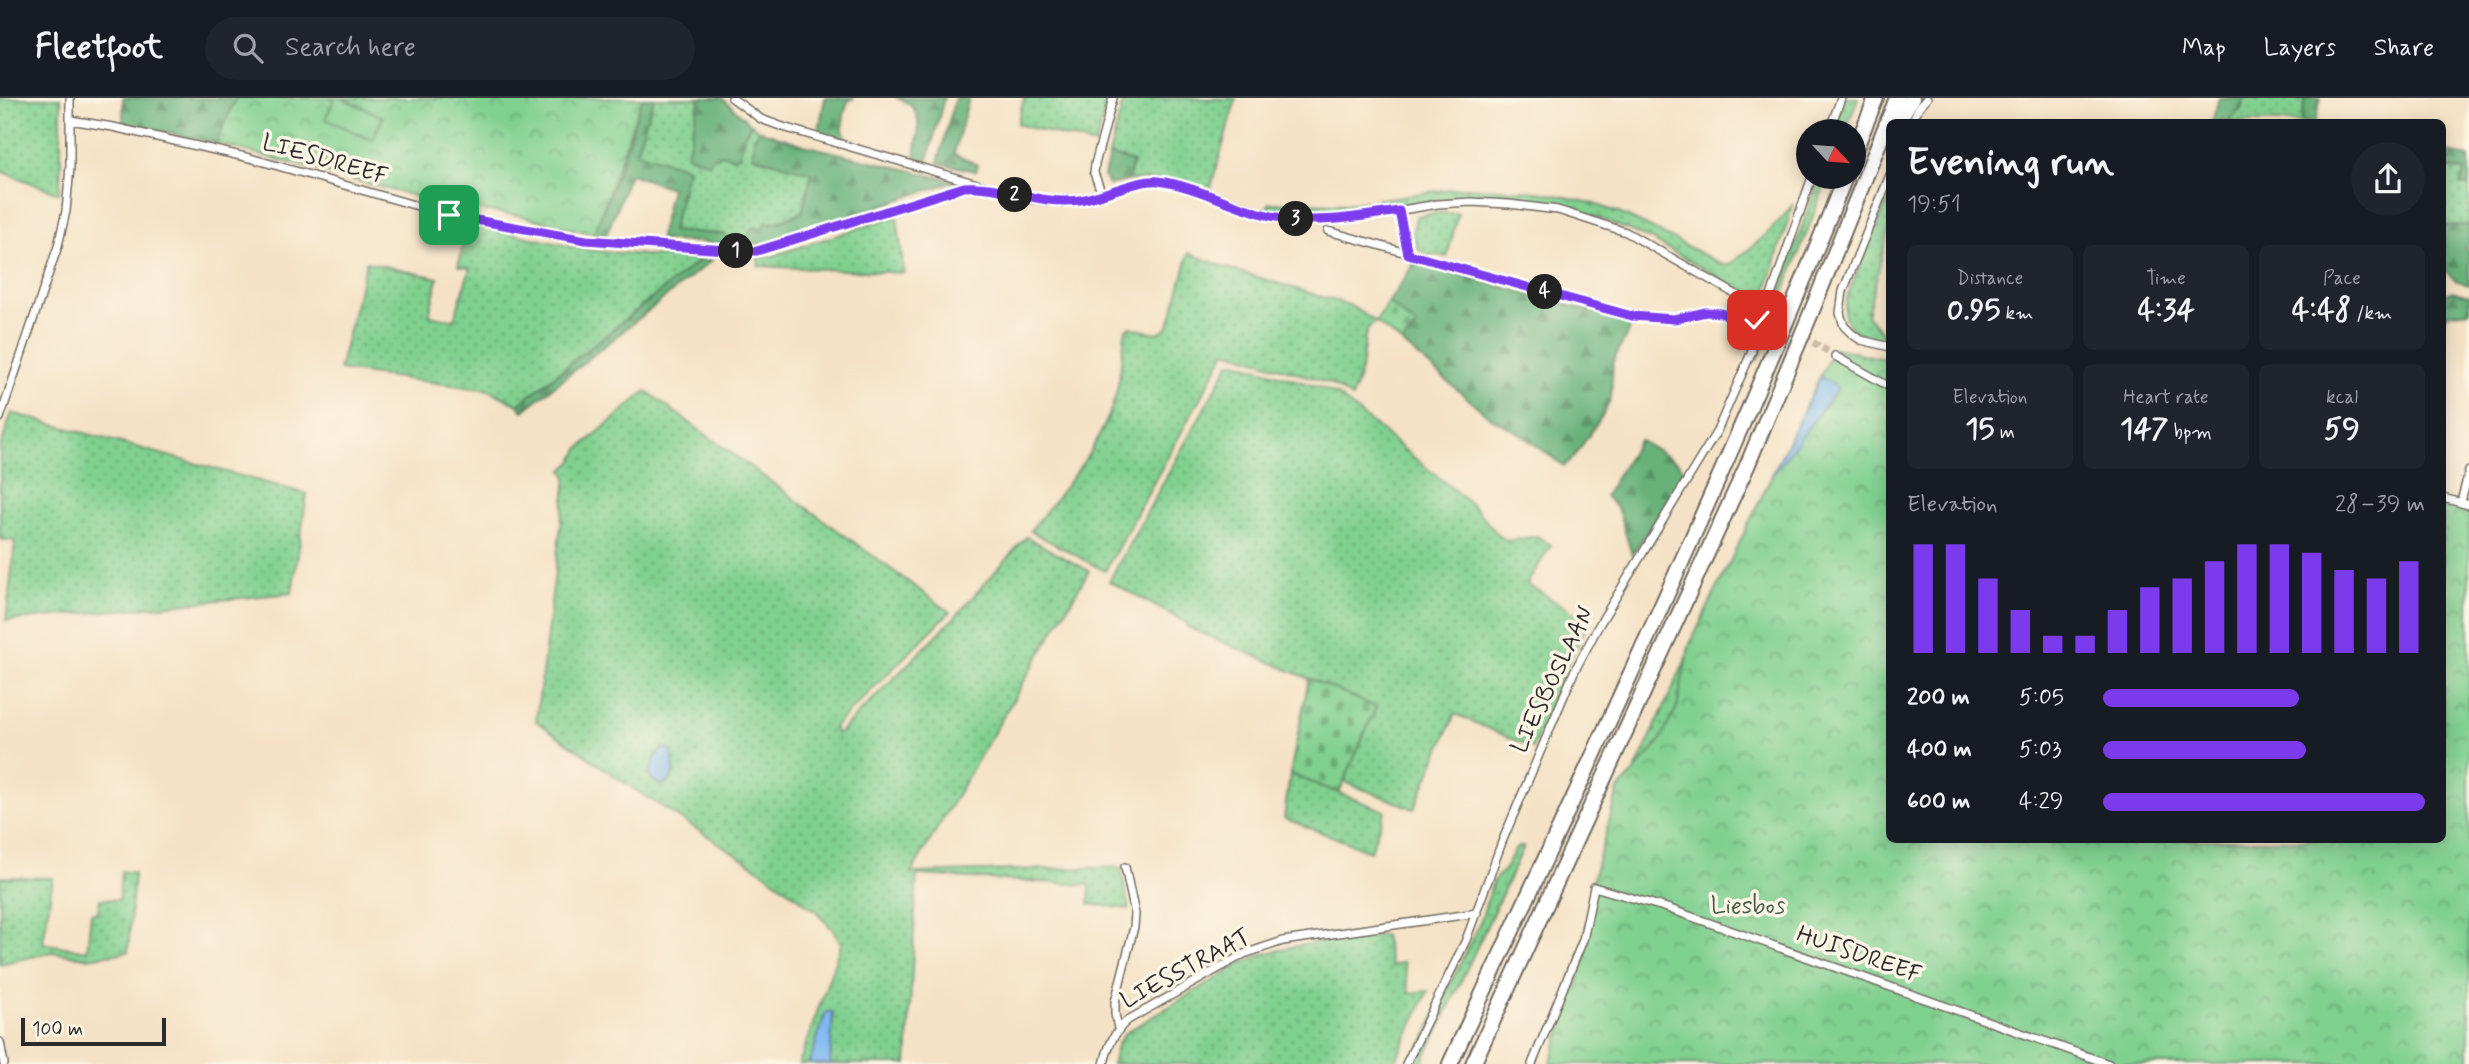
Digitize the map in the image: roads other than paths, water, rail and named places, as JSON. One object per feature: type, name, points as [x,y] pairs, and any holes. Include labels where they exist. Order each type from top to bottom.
[{"type":"highway","points":[[1866,123],[1876,98]]},
{"type":"highway","points":[[1889,119],[1897,98]]},
{"type":"highway","points":[[1900,119],[1912,98]]},
{"type":"highway","points":[[1473,1064],[1747,466],[1886,126]]},
{"type":"highway","points":[[1854,206],[1886,148]]},
{"type":"highway","points":[[1450,1064],[1723,471],[1840,189]]},
{"type":"street","points":[[0,418],[61,234],[66,211],[70,98]]},
{"type":"street","points":[[732,98],[761,119],[783,128],[979,186],[1047,201],[1079,200],[1154,180],[1182,185],[1269,215],[1298,219],[1346,219],[1438,204],[1471,202],[1558,210],[1626,232],[1751,303]]},
{"type":"street","points":[[1102,194],[1094,173],[1095,164],[1113,98]]},
{"type":"street","points":[[1833,119],[1841,98]]},
{"type":"street","points":[[1913,119],[1927,98]]},
{"type":"street","name":"LIESDREEF","points":[[70,120],[250,158],[449,215],[586,240],[727,251],[757,251],[964,187],[979,186]]},
{"type":"street","points":[[1886,185],[1843,291],[1840,313],[1844,326],[1852,334],[1861,340],[1886,346]]},
{"type":"street","points":[[1328,231],[1632,316],[1674,319],[1706,312],[1721,313],[1744,326],[1757,320],[1766,310],[1808,189]]},
{"type":"street","points":[[1399,211],[1408,254]]},
{"type":"street","name":"LIESBOSLAAN","points":[[1406,1064],[1466,940],[1502,842],[1574,672],[1717,431],[1748,365],[1752,351],[1744,326]]},
{"type":"street","points":[[1835,356],[1886,385]]},
{"type":"street","points":[[2446,499],[2465,504],[2469,471]]},
{"type":"street","points":[[1118,1028],[1115,1002],[1135,914],[1125,867]]},
{"type":"street","name":"HUISDREEF","points":[[1532,1064],[1583,940],[1594,887],[1667,908],[2109,1064]]},
{"type":"street","name":"LIESSTRAAT","points":[[1104,1064],[1107,1048],[1118,1028],[1128,1020],[1244,954],[1283,941],[1477,913]]},
{"type":"street","points":[[0,1042],[4,1064]]},
{"type":"water","points":[[1821,377],[1838,388],[1771,477],[1818,381]]},
{"type":"water","points":[[663,748],[672,750],[674,769],[670,781],[662,785],[649,775],[656,756]]},
{"type":"water","points":[[826,1012],[833,1012],[830,1064],[809,1064]]},
{"type":"tunnel","points":[[1751,303],[1835,356]]},
{"type":"park label","name":"Liesbos","points":[[1748,906]]}]
